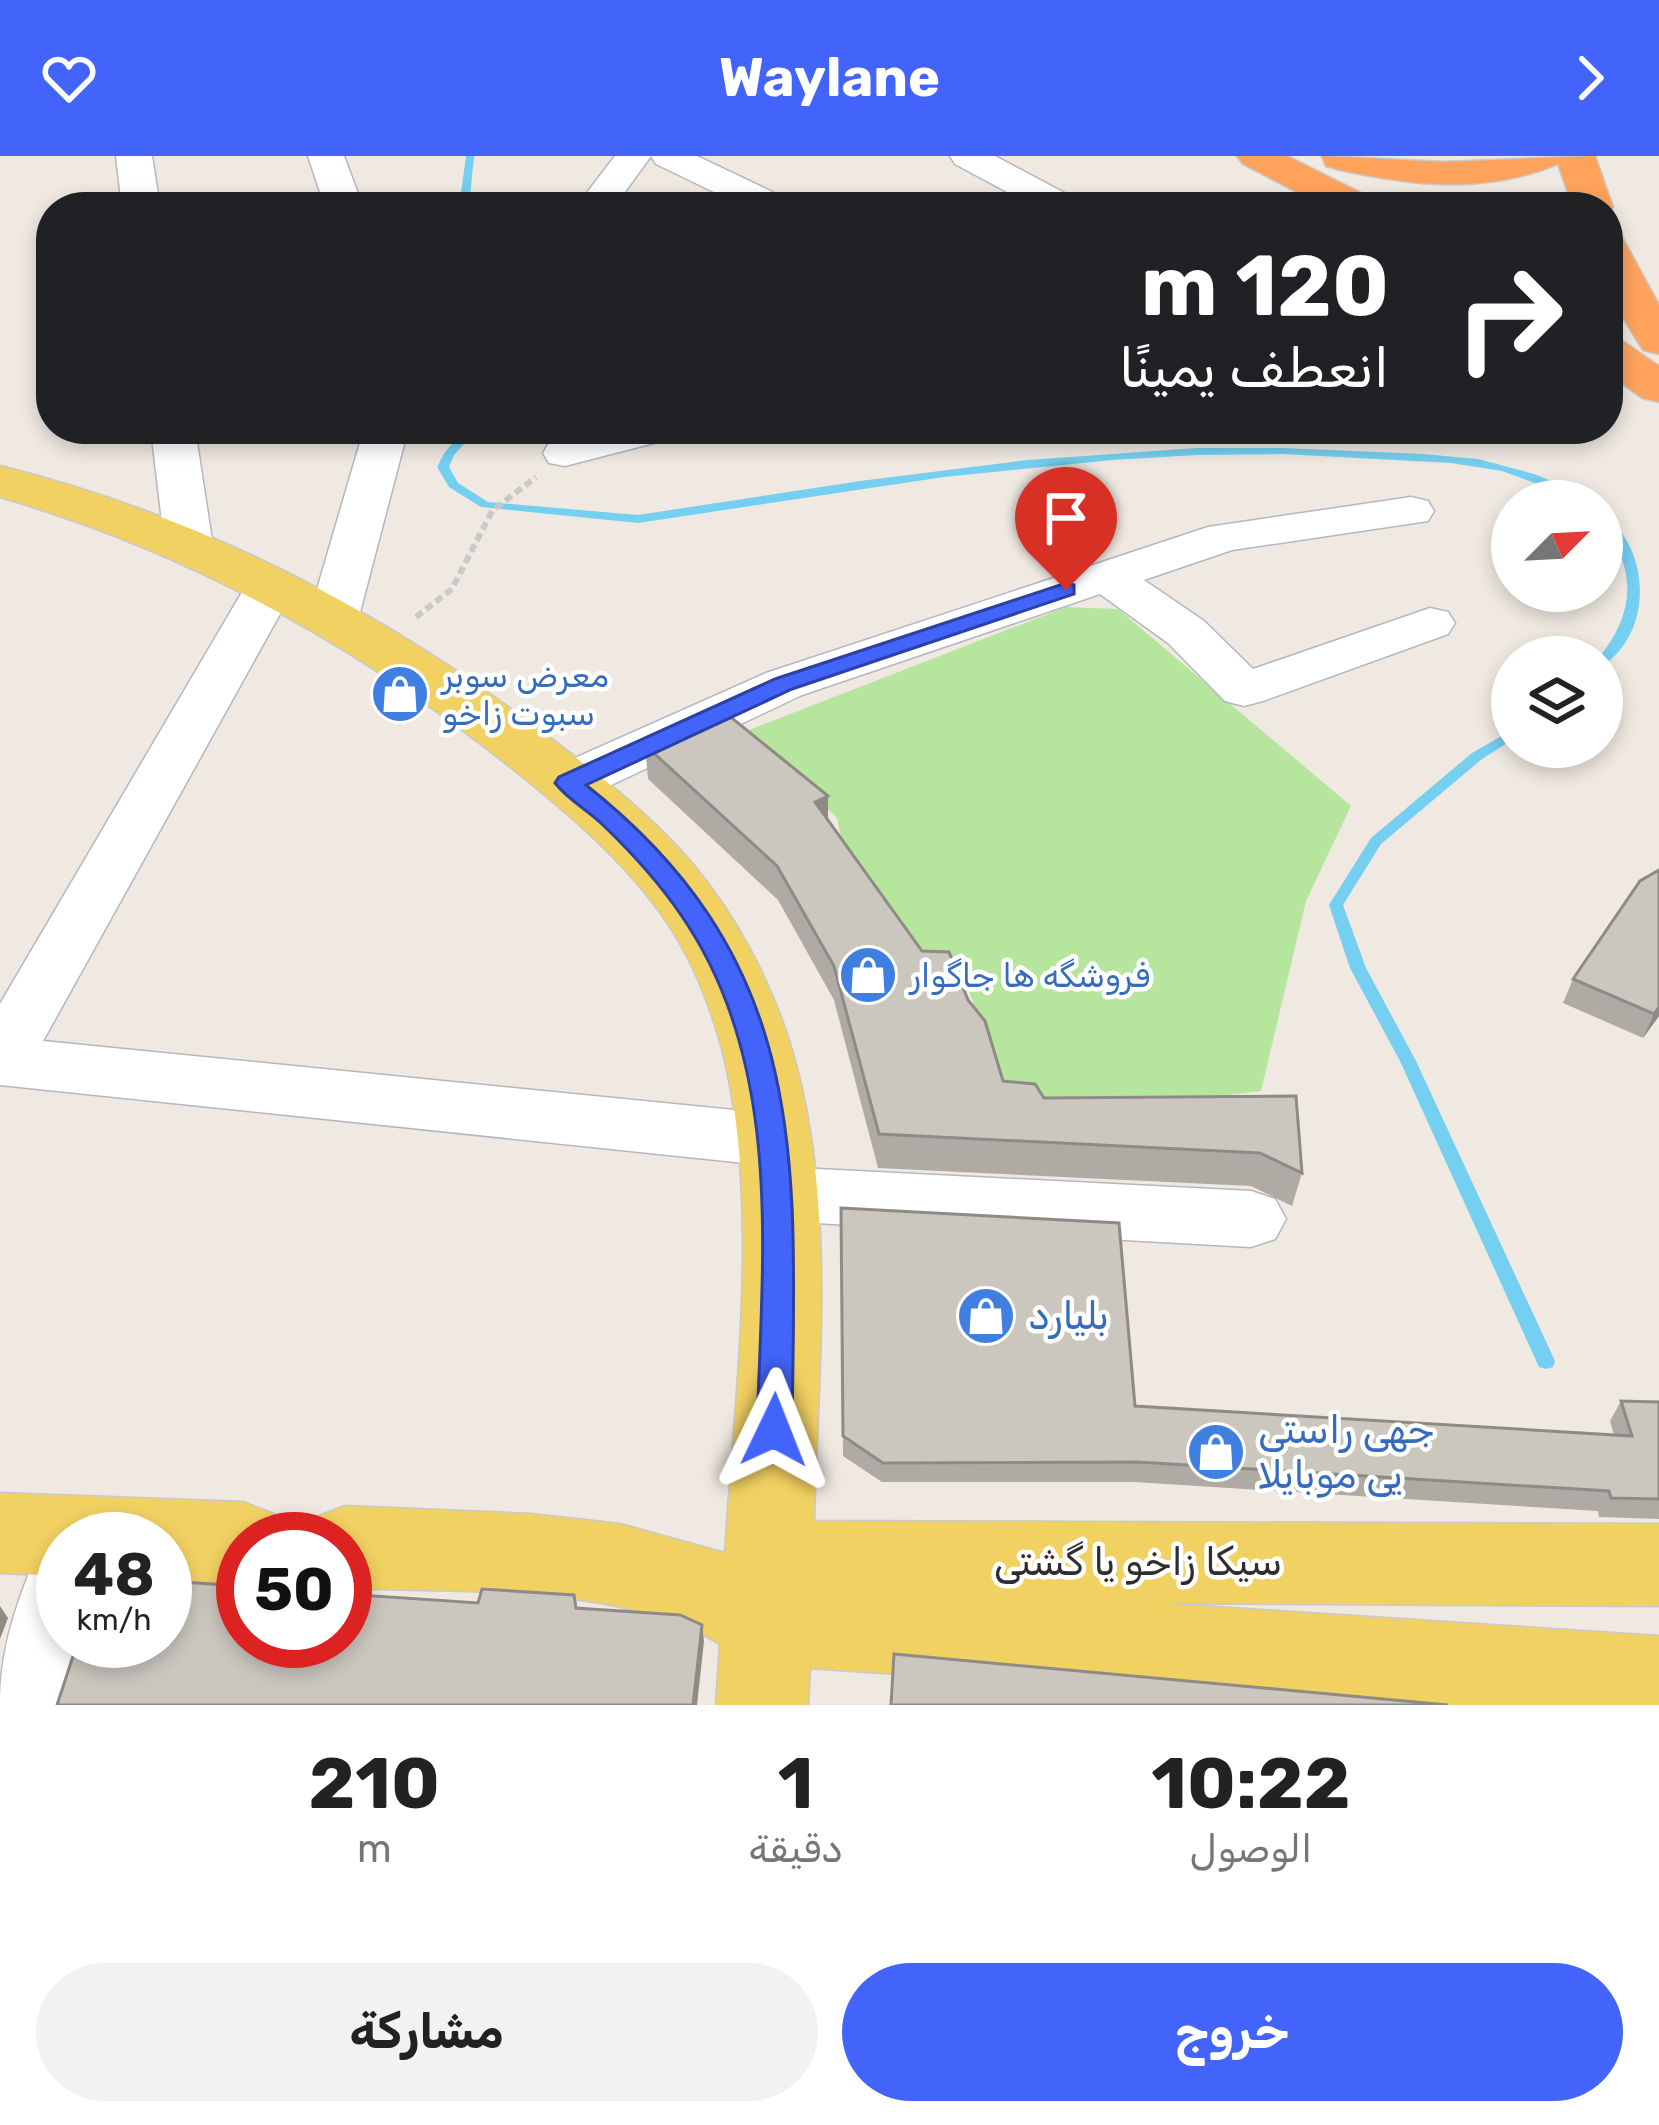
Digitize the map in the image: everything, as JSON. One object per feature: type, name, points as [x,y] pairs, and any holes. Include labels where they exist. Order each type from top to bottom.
[{"type":"highway","points":[[1257,156],[1328,192]]},
{"type":"highway","points":[[1337,157],[1420,172],[1462,173],[1500,170],[1544,156]]},
{"type":"highway","points":[[1575,156],[1588,192]]},
{"type":"highway","points":[[1337,157],[1401,192]]},
{"type":"highway","points":[[1623,283],[1659,344]]},
{"type":"highway","points":[[1623,344],[1659,344]]},
{"type":"highway","points":[[1623,356],[1659,388]]},
{"type":"main road","points":[[3,486],[189,547],[396,656],[568,783],[653,860],[720,956],[745,1012],[763,1073],[777,1167],[766,1630]]},
{"type":"main road","points":[[372,1548],[531,1555],[620,1566],[707,1588],[766,1630],[1659,1681]]},
{"type":"main road","name":"سیکا زاخو یا گشتى","points":[[766,1630],[1505,1561],[1659,1565]]},
{"type":"street","points":[[134,156],[139,192]]},
{"type":"street","points":[[326,156],[339,192]]},
{"type":"street","points":[[606,192],[633,156]]},
{"type":"street","points":[[669,156],[743,192]]},
{"type":"street","points":[[968,156],[1035,192]]},
{"type":"street","points":[[174,444],[189,547]]},
{"type":"street","points":[[333,620],[382,444]]},
{"type":"street","points":[[565,454],[602,444]]},
{"type":"street","points":[[568,783],[784,684],[1225,537],[1411,511]]},
{"type":"street","points":[[1106,576],[1186,632],[1244,690],[1430,622]]},
{"type":"street","points":[[270,587],[0,1060],[777,1167],[1251,1219]]},
{"type":"street","points":[[27,1705],[38,1668]]},
{"type":"path","points":[[396,656],[416,617],[452,589],[492,511],[565,454]]},
{"type":"green space","points":[[1066,607],[1118,609],[1351,806],[1306,901],[1261,1091],[1058,1115],[1010,1101],[966,983],[932,971],[842,842],[837,818],[749,730]]},
{"type":"building","points":[[722,710],[828,796],[815,802],[922,951],[949,952],[968,1000],[985,1021],[1003,1081],[1035,1084],[1044,1098],[1296,1096],[1302,1173],[1260,1153],[879,1134],[834,966],[777,866],[645,745]]},
{"type":"building","points":[[1659,870],[1659,1007],[1654,1014],[1573,979],[1640,881]]},
{"type":"building","points":[[841,1208],[1119,1223],[1135,1406],[1632,1436],[1621,1401],[1659,1402],[1659,1499],[1611,1498],[1609,1491],[1138,1462],[883,1463],[843,1436]]},
{"type":"building","points":[[192,1583],[216,1584],[216,1668],[372,1668],[372,1596],[478,1603],[482,1589],[574,1595],[576,1608],[680,1615],[702,1625],[693,1705],[57,1705],[69,1668],[192,1668]]},
{"type":"building","points":[[894,1654],[1448,1705],[891,1705]]},
{"type":"waterway","points":[[466,192],[470,156]]},
{"type":"waterway","points":[[458,444],[443,467],[453,485],[485,505],[638,519],[944,473],[1197,452],[1451,459],[1539,480]]},
{"type":"waterway","points":[[1622,636],[1635,590],[1623,548]]},
{"type":"waterway","points":[[1491,747],[1376,841],[1336,905],[1358,968],[1408,1061],[1546,1361]]},
{"type":"place","name":"معرض سوبر سبوت زاخو","points":[[400,694]]},
{"type":"place","name":"فروشگه ها جاگوار","points":[[868,975]]},
{"type":"place","name":"بليارد","points":[[986,1316]]},
{"type":"place","name":"جهى راستى يى موبايلا","points":[[1216,1452]]},
{"type":"route","points":[[774,1430],[779,1194],[763,1073],[745,1012],[720,956],[689,906],[613,819],[568,783],[784,684],[1066,590]]}]
